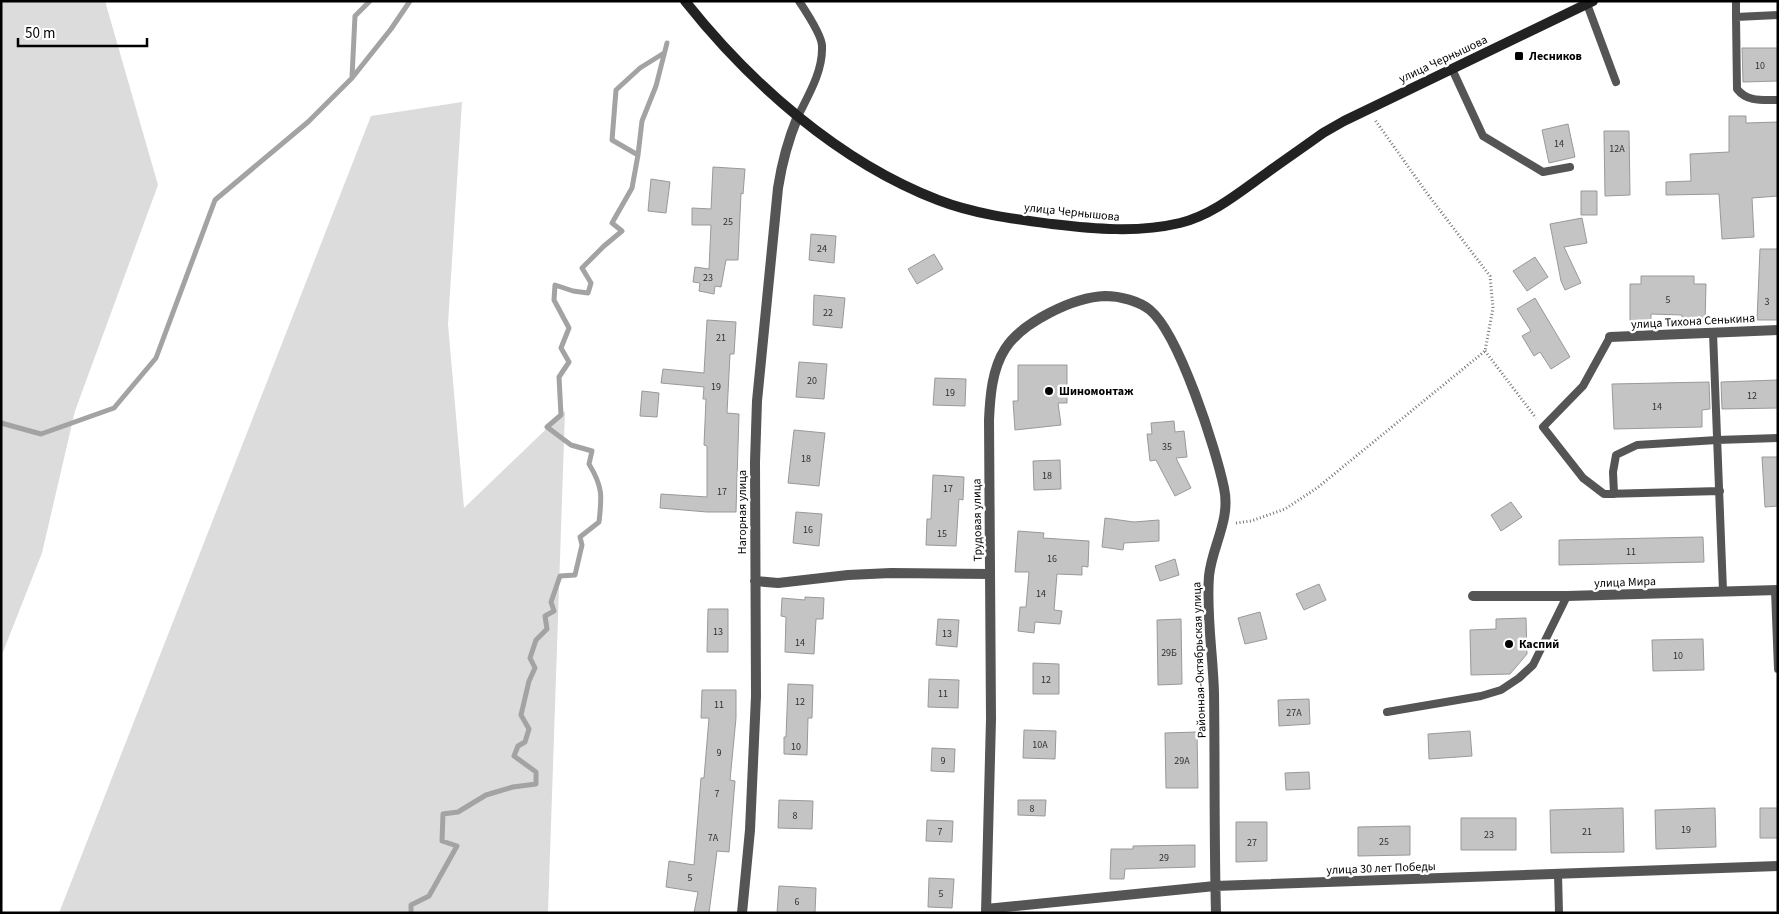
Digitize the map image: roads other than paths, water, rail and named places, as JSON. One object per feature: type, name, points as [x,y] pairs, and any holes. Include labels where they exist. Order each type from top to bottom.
[{"type":"main road","name":"улица Чернышова","points":[[685,1],[713,37],[798,116],[852,156],[908,187],[939,201],[992,215],[1081,228],[1116,230],[1149,228],[1181,223],[1208,213],[1324,133],[1368,109],[1590,3]]},
{"type":"street","name":"Нагорная улица","points":[[742,913],[750,830],[756,696],[754,462],[757,401],[781,169],[788,140],[798,116]]},
{"type":"street","name":"Трудовая улица","points":[[986,911],[991,719],[988,420],[990,397],[1001,358],[1010,343],[1025,328],[1056,310],[1088,299],[1105,296],[1135,302],[1149,310],[1168,334],[1179,357]]},
{"type":"street","name":"улица Тихона Сенькина","points":[[1610,337],[1778,330]]},
{"type":"street","name":"Районная-Октябрьская улица","points":[[1179,357],[1193,391],[1218,464],[1225,491],[1226,509],[1224,525],[1213,556],[1209,576],[1214,691],[1216,913]]},
{"type":"street","points":[[755,581],[778,583],[848,575],[892,573],[990,574]]},
{"type":"street","name":"улица Мира","points":[[1473,596],[1567,596],[1777,590]]},
{"type":"street","name":"улица 30 лет Победы","points":[[986,911],[1215,886],[1558,874],[1668,868],[1778,866]]},
{"type":"lane","points":[[798,116],[818,73],[823,44],[808,13],[799,1]]},
{"type":"lane","points":[[1736,1],[1737,88],[1748,99],[1778,100]]},
{"type":"lane","points":[[1590,3],[1616,82]]},
{"type":"lane","points":[[1736,16],[1778,15]]},
{"type":"lane","points":[[1452,69],[1483,136],[1543,172],[1570,167]]},
{"type":"lane","points":[[1713,332],[1723,591]]},
{"type":"lane","points":[[1610,337],[1584,386],[1543,427],[1583,478],[1604,494],[1720,490]]},
{"type":"lane","points":[[1614,494],[1613,472],[1616,455],[1636,445],[1778,438]]},
{"type":"lane","points":[[1777,590],[1778,669]]},
{"type":"lane","points":[[1387,712],[1482,696],[1501,690],[1533,665],[1567,596]]},
{"type":"lane","points":[[1558,874],[1559,913]]},
{"type":"waterway","points":[[352,77],[355,16],[370,1]]},
{"type":"waterway","points":[[1,423],[41,434],[114,408],[156,358],[215,200],[308,122],[352,78],[391,29],[410,1]]},
{"type":"waterway","points":[[638,155],[642,121],[656,86],[667,43]]},
{"type":"waterway","points":[[411,913],[411,905],[429,896],[457,846],[442,841],[443,814],[458,812],[486,795],[513,787],[536,784],[536,772],[514,756],[518,746],[525,742],[529,729],[521,715],[529,681],[535,668],[530,658],[536,640],[547,629],[545,616],[554,611],[551,602],[560,576],[575,575],[582,545],[580,537],[599,522],[601,505],[597,479],[589,464],[592,451],[571,445],[547,427],[561,415],[559,377],[569,362],[561,348],[569,328],[554,300],[555,285],[573,291],[588,293],[591,283],[582,268],[622,231],[612,223],[632,188],[638,155],[612,140],[616,90],[640,68],[664,53]]},
{"type":"place","name":"Лесников","points":[[1519,56]]},
{"type":"place","name":"Шиномонтаж","points":[[1049,391]]},
{"type":"place","name":"Каспий","points":[[1509,644]]}]
